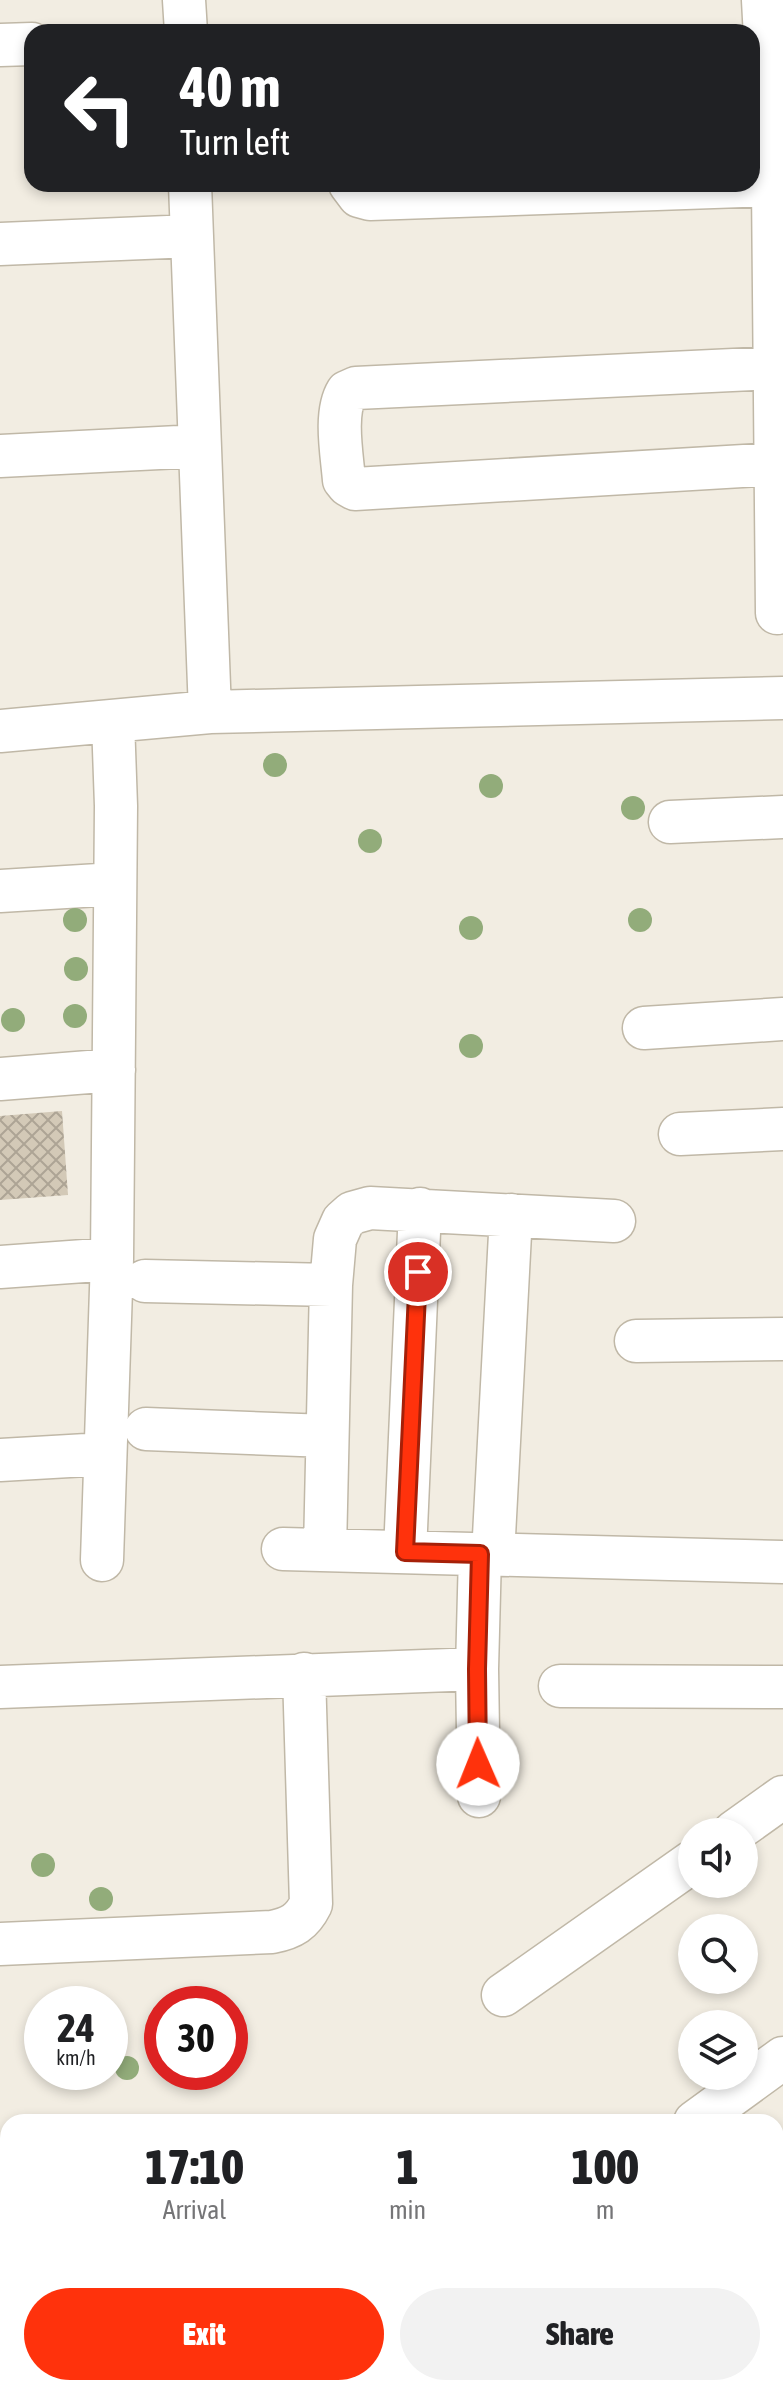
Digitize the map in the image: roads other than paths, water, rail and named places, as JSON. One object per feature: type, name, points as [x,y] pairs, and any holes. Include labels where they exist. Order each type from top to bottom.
[{"type":"street","points":[[184,0],[186,24]]},
{"type":"street","points":[[760,67],[763,0]]},
{"type":"street","points":[[0,45],[24,44]]},
{"type":"street","points":[[760,93],[776,161],[774,368],[777,613]]},
{"type":"street","points":[[190,192],[210,712]]},
{"type":"street","points":[[356,192],[370,199],[445,192]]},
{"type":"street","points":[[0,244],[192,236]]},
{"type":"street","points":[[774,368],[356,388],[347,392],[342,399],[340,412],[344,480],[355,489],[776,464]]},
{"type":"street","points":[[0,456],[199,446]]},
{"type":"street","points":[[0,731],[210,712],[783,698]]},
{"type":"street","points":[[102,1560],[104,1454],[128,1270],[114,1070],[116,806],[113,721]]},
{"type":"street","points":[[670,822],[783,817]]},
{"type":"street","points":[[0,891],[115,884]]},
{"type":"street","points":[[644,1028],[783,1019]]},
{"type":"street","points":[[0,1079],[114,1070]]},
{"type":"street","points":[[680,1134],[783,1129]]},
{"type":"street","points":[[325,1550],[331,1285],[335,1239],[343,1221],[352,1213],[370,1208],[614,1221]]},
{"type":"street","points":[[405,1552],[420,1209]]},
{"type":"street","points":[[479,1796],[477,1669],[511,1215]]},
{"type":"street","points":[[0,1267],[128,1270],[331,1285]]},
{"type":"street","points":[[636,1341],[783,1339]]},
{"type":"street","points":[[146,1429],[327,1436]]},
{"type":"street","points":[[0,1460],[104,1454]]},
{"type":"street","points":[[283,1549],[783,1562]]},
{"type":"street","points":[[0,1687],[477,1669]]},
{"type":"street","points":[[0,1944],[272,1932],[291,1928],[305,1916],[311,1904],[311,1888],[304,1674]]},
{"type":"street","points":[[560,1686],[783,1687]]},
{"type":"street","points":[[754,1818],[783,1797]]},
{"type":"street","points":[[503,1995],[678,1872]]},
{"type":"street","points":[[706,2114],[783,2058]]}]
